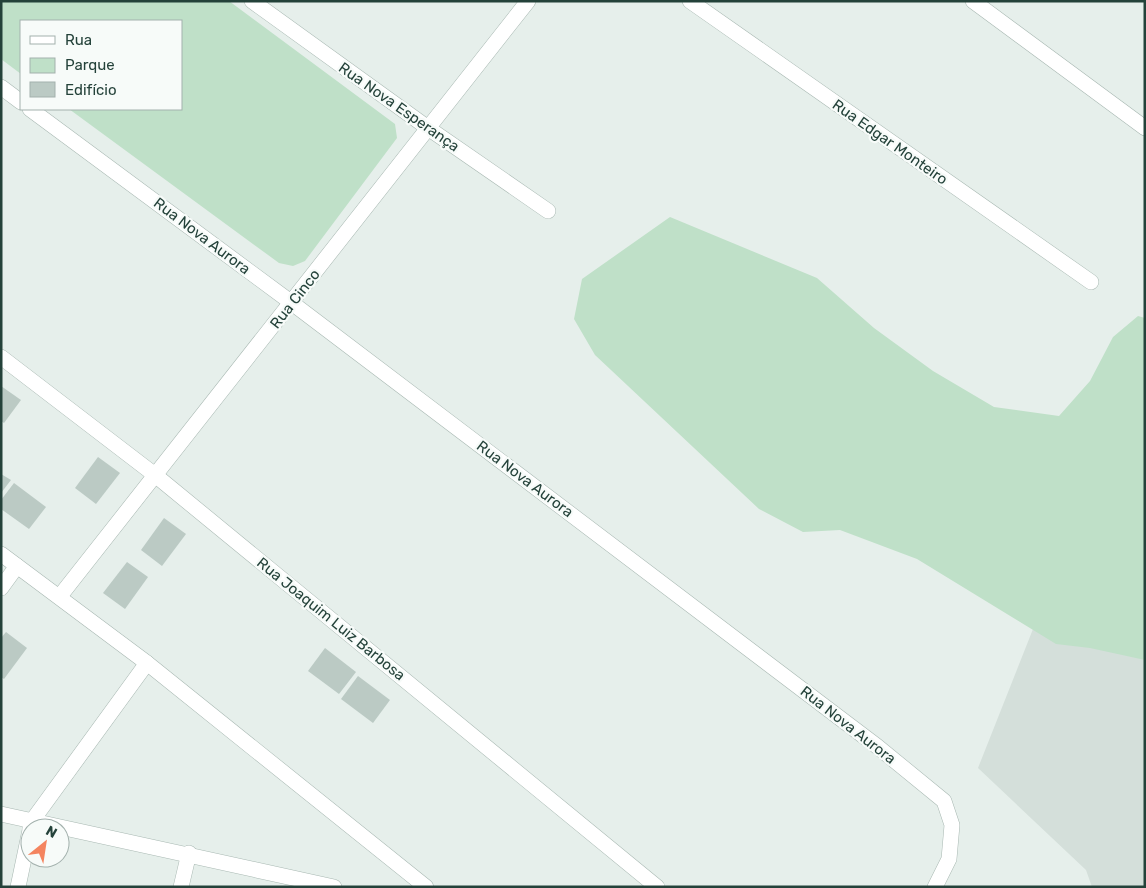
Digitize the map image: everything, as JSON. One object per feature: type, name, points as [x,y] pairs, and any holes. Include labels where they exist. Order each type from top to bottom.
[{"type":"street","name":"Rua Nova Esperança","points":[[252,1],[428,128],[548,211]]},
{"type":"street","name":"Rua Cinco","points":[[60,596],[528,1]]},
{"type":"street","name":"Rua Edgar Monteiro","points":[[690,1],[1091,282]]},
{"type":"street","points":[[972,1],[1145,128]]},
{"type":"street","points":[[1,87],[20,101]]},
{"type":"street","name":"Rua Nova Aurora","points":[[31,110],[292,303],[878,747],[944,801],[952,826],[949,859],[935,887]]},
{"type":"street","name":"Rua Joaquim Luiz Barbosa","points":[[1,356],[155,475],[657,887]]},
{"type":"street","points":[[1,554],[60,596],[147,663],[426,887]]},
{"type":"street","points":[[1,588],[17,566]]},
{"type":"street","points":[[37,818],[147,663]]},
{"type":"street","points":[[1,814],[20,822]]},
{"type":"street","points":[[70,833],[189,853],[334,887]]},
{"type":"street","points":[[181,887],[189,853]]},
{"type":"street","points":[[18,887],[22,868]]},
{"type":"shaded area","points":[[1145,346],[1145,887],[1092,887],[1086,870],[978,768]]},
{"type":"green space","points":[[1,1],[229,1],[395,124],[397,138],[305,261],[293,266],[279,263],[70,110],[182,110],[182,20],[20,20],[20,73],[1,59]]},
{"type":"green space","points":[[670,217],[817,278],[874,328],[933,371],[994,407],[1059,416],[1090,381],[1113,337],[1138,316],[1145,318],[1145,660],[1090,648],[1056,644],[917,559],[840,530],[803,532],[759,509],[595,355],[574,319],[582,279]]},
{"type":"building","points":[[1,386],[21,400],[4,423],[1,421]]},
{"type":"building","points":[[98,457],[120,473],[96,504],[75,488]]},
{"type":"building","points":[[1,474],[11,480],[1,493]]},
{"type":"building","points":[[14,483],[46,507],[29,529],[1,509],[1,500]]},
{"type":"building","points":[[164,518],[186,534],[162,566],[141,550]]},
{"type":"building","points":[[127,562],[148,577],[125,609],[103,593]]},
{"type":"building","points":[[6,632],[27,648],[4,679],[1,677],[1,638]]},
{"type":"building","points":[[325,648],[356,672],[339,694],[308,671]]},
{"type":"building","points":[[358,676],[390,700],[373,723],[341,699]]}]
